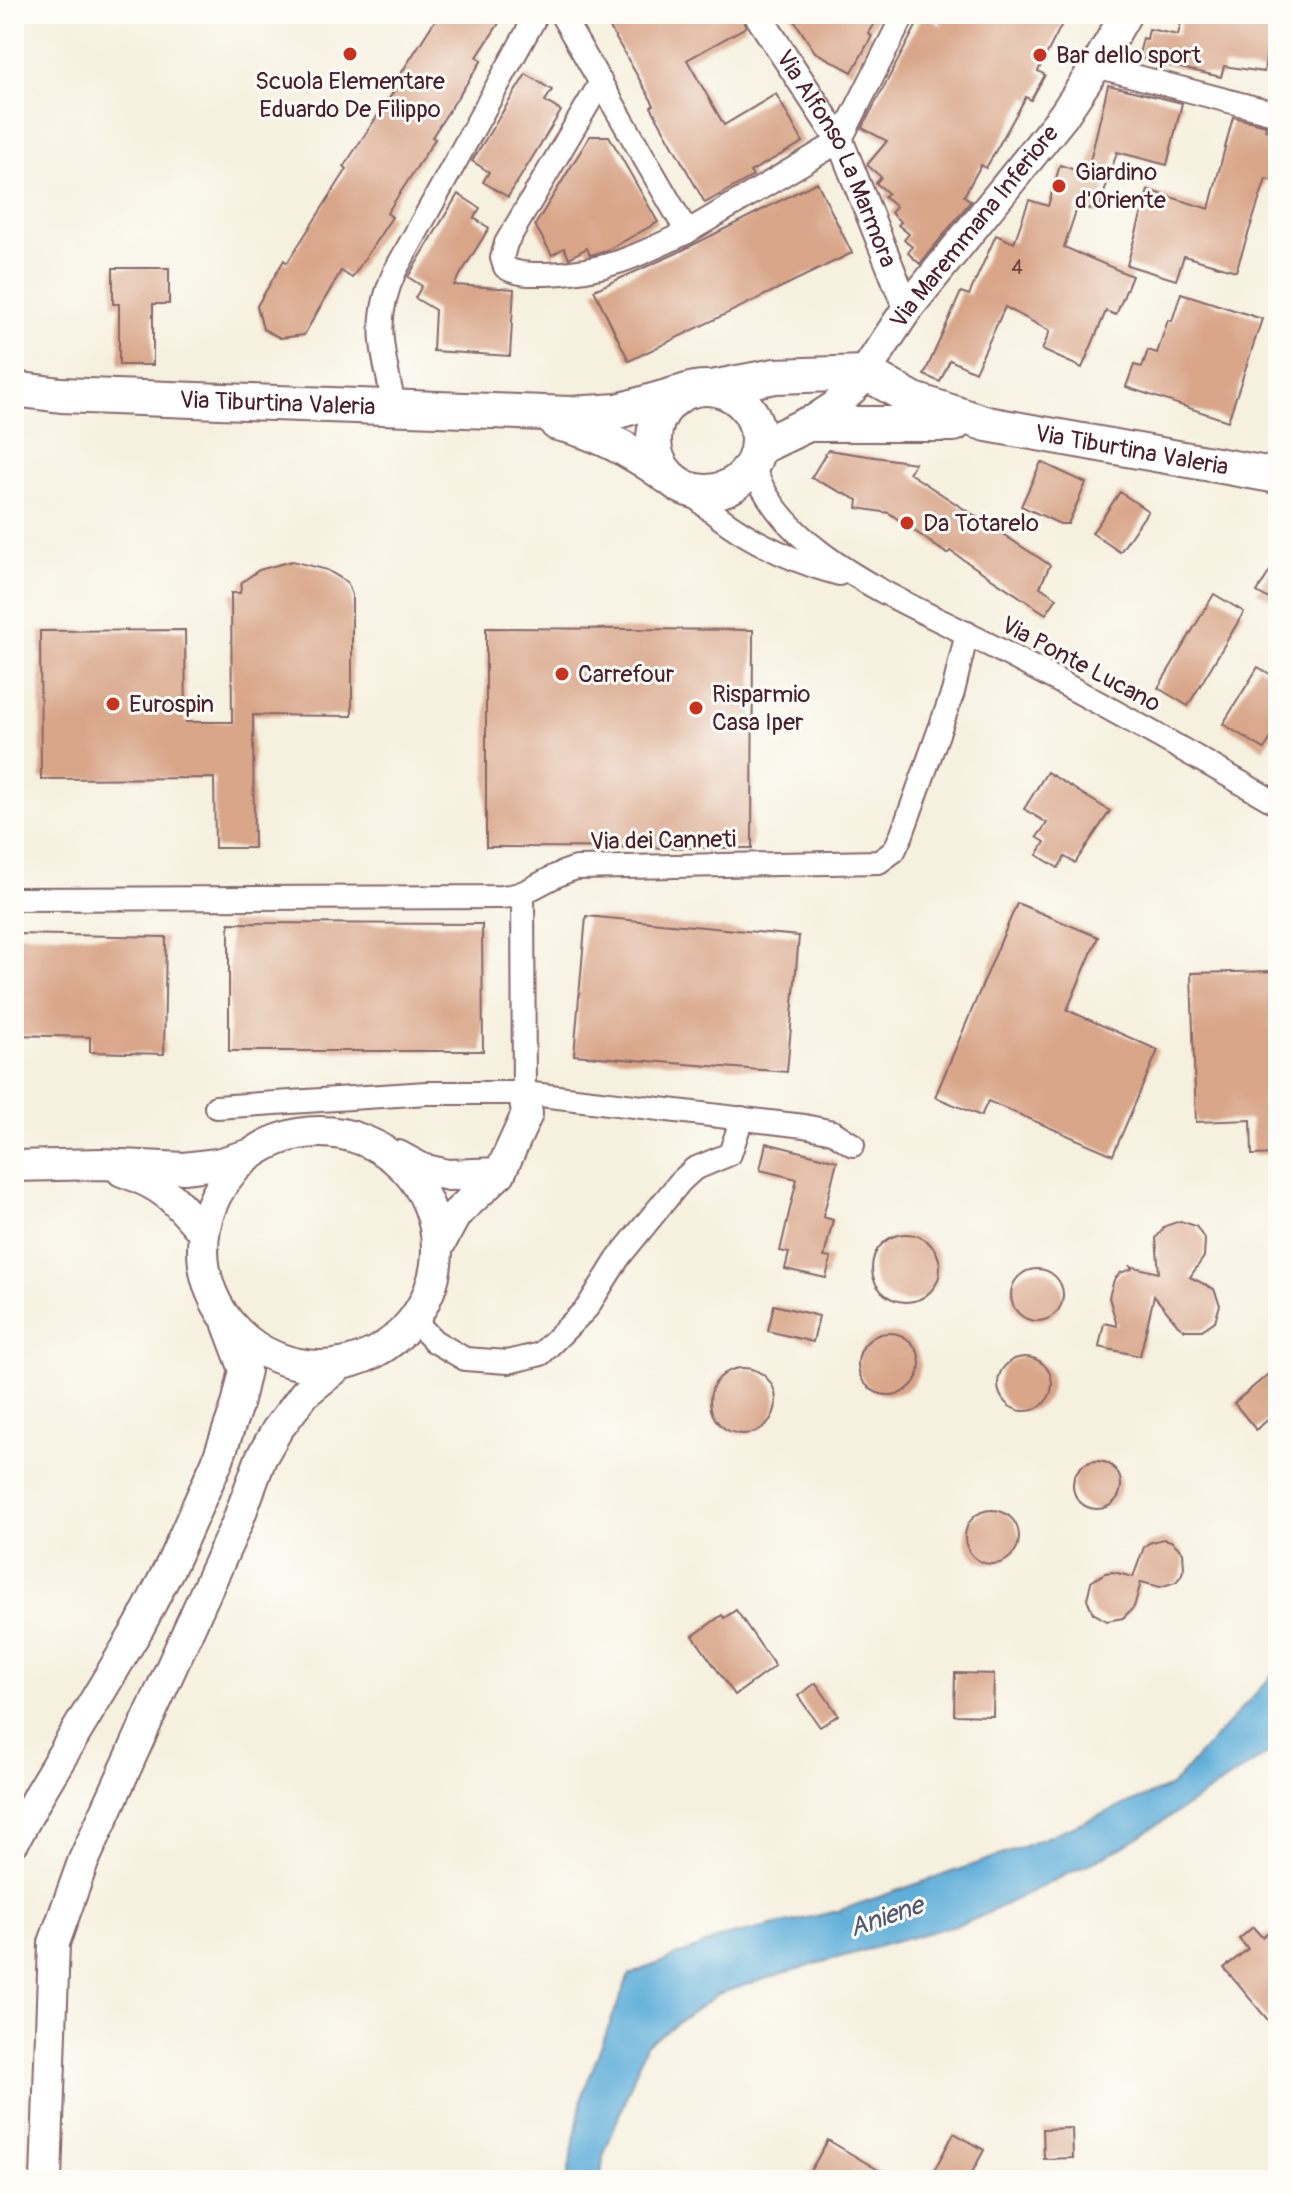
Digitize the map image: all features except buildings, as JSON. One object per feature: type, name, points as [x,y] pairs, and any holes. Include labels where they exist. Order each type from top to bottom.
[{"type":"main road","name":"Via Maremmana Inferiore","points":[[808,424],[842,400],[866,373],[907,309],[1027,163],[1096,66],[1126,14]]},
{"type":"main road","name":"Via Tiburtina Valeria","points":[[24,394],[570,414],[618,411],[701,389],[775,376],[866,373],[921,403],[987,424],[1278,476]]},
{"type":"main road","name":"Via Tiburtina Valeria","points":[[679,483],[659,463],[654,446],[655,428],[662,411],[675,398],[701,389]]},
{"type":"main road","points":[[701,389],[728,392],[742,402],[755,423],[755,456]]},
{"type":"main road","name":"Via Tiburtina Valeria","points":[[509,414],[589,432],[636,454],[679,483],[703,492],[732,486],[744,477],[755,456],[808,424],[987,424]]},
{"type":"main road","points":[[438,1247],[456,1214],[500,1173],[527,1114],[524,1093]]},
{"type":"main road","points":[[14,1166],[101,1164],[184,1168],[217,1164],[250,1155],[280,1139],[313,1132],[347,1135],[422,1169],[448,1175],[500,1173]]},
{"type":"main road","points":[[224,1316],[239,1333],[276,1357],[297,1363],[341,1364],[362,1358],[424,1330],[438,1247],[433,1217],[425,1197],[406,1169],[379,1147]]},
{"type":"main road","points":[[14,1841],[139,1627],[172,1563],[217,1462],[237,1405],[245,1370],[206,1276],[204,1233],[208,1214],[224,1181],[250,1155]]},
{"type":"main road","points":[[101,1164],[150,1181],[169,1193],[204,1233]]},
{"type":"main road","points":[[46,2180],[54,1943],[83,1862],[237,1523],[261,1458],[277,1430],[305,1393],[341,1364]]},
{"type":"street","points":[[394,406],[381,335],[384,296],[537,14]]},
{"type":"street","points":[[561,14],[687,232]]},
{"type":"street","name":"Via Alfonso La Marmora","points":[[757,14],[840,141],[907,309]]},
{"type":"street","points":[[601,82],[506,243],[502,254],[505,267],[515,272],[589,271],[632,259],[687,232],[840,141],[904,14]]},
{"type":"street","points":[[1096,66],[1278,114]]},
{"type":"street","name":"Via Ponte Lucano","points":[[755,456],[765,494],[787,523],[856,578],[1123,716],[1278,804]]},
{"type":"street","name":"Via Ponte Lucano","points":[[679,483],[714,514],[756,540],[817,567],[856,578]]},
{"type":"street","name":"Via dei Canneti","points":[[14,899],[501,897],[523,894],[555,875],[577,868],[879,862],[894,851],[902,834],[945,717],[967,633]]},
{"type":"street","points":[[523,894],[524,1093]]},
{"type":"street","points":[[216,1107],[427,1093],[524,1093],[823,1129],[846,1138],[853,1145]]},
{"type":"street","points":[[424,1330],[455,1355],[475,1361],[508,1362],[541,1354],[587,1308],[619,1257],[680,1182],[694,1169],[730,1154],[742,1118]]},
{"type":"water","name":"Aniene","points":[[1278,1669],[1278,1747],[1123,1847],[973,1920],[718,1994],[646,2045],[603,2157],[601,2180],[567,2180],[583,2093],[629,1975],[723,1937],[838,1911],[1010,1852],[1171,1786]]},
{"type":"place","name":"Scuola Elementare Eduardo De Filippo","points":[[350,54]]},
{"type":"place","name":"Bar dello sport","points":[[1040,55]]},
{"type":"place","name":"Giardino d'Oriente","points":[[1059,186]]},
{"type":"place","name":"Da Totarelo","points":[[907,523]]},
{"type":"place","name":"Carrefour","points":[[562,674]]},
{"type":"place","name":"Eurospin","points":[[113,704]]},
{"type":"place","name":"Risparmio Casa Iper","points":[[696,708]]}]
